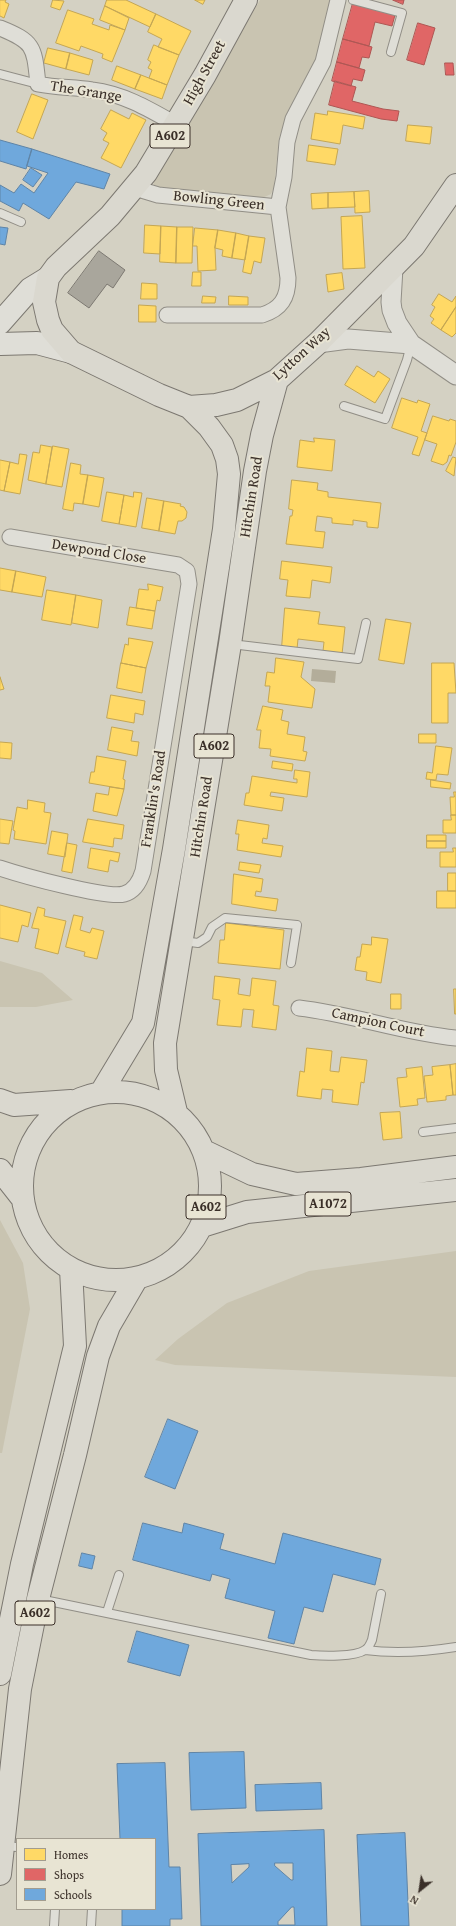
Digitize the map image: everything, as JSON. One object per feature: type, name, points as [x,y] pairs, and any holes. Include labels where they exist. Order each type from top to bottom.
[{"type":"main road","name":"High Street","points":[[48,278],[70,254],[110,216],[135,188],[177,125],[246,0]]},
{"type":"main road","name":"Lytton Way","points":[[48,278],[44,302],[48,320],[52,330],[71,352],[159,395],[189,407],[216,406],[237,400],[277,380],[318,343],[414,246],[456,185]]},
{"type":"main road","points":[[0,324],[30,289],[48,278]]},
{"type":"main road","points":[[0,344],[37,343],[71,352]]},
{"type":"main road","name":"Hitchin Road","points":[[176,1112],[166,1070],[165,1043],[230,644],[255,471],[262,435],[277,380]]},
{"type":"main road","name":"Hitchin Road","points":[[102,1091],[143,1023],[174,849],[224,528],[229,474],[227,459],[222,445],[209,427],[189,407]]},
{"type":"main road","name":"A602","points":[[102,1091],[138,1093],[176,1112],[204,1150],[211,1189],[202,1226],[186,1250],[164,1267],[137,1278],[96,1278],[71,1269],[39,1241],[27,1220],[22,1198],[24,1160],[39,1129],[71,1101],[102,1091]]},
{"type":"main road","points":[[0,1100],[14,1105],[71,1101]]},
{"type":"main road","name":"A1072","points":[[204,1150],[252,1174],[296,1184],[362,1179],[456,1167]]},
{"type":"main road","points":[[0,1170],[22,1198]]},
{"type":"main road","name":"A1072","points":[[202,1226],[247,1212],[456,1190]]},
{"type":"main road","name":"A602","points":[[0,1674],[22,1564],[75,1346],[71,1269]]},
{"type":"main road","name":"A602","points":[[0,1874],[10,1847],[20,1689],[38,1599],[75,1455],[98,1356],[109,1326],[137,1278]]},
{"type":"street","points":[[278,207],[284,176],[287,142],[290,129],[299,106],[323,62],[338,0]]},
{"type":"street","points":[[0,28],[19,36],[31,46],[36,64],[38,84]]},
{"type":"street","name":"The Grange","points":[[38,84],[57,88],[93,90],[126,98],[177,125]]},
{"type":"street","name":"Bowling Green","points":[[135,188],[158,195],[278,207],[288,288],[284,301],[278,307],[262,315],[167,315]]},
{"type":"street","points":[[393,268],[392,310],[397,323],[411,344],[454,371]]},
{"type":"street","points":[[318,343],[348,339],[411,344]]},
{"type":"street","name":"Dewpond Close","points":[[10,537],[178,565],[187,571]]},
{"type":"street","name":"Franklin's Road","points":[[0,868],[57,884],[113,895],[129,892],[138,882],[143,871],[189,584],[187,571]]},
{"type":"street","name":"Campion Court","points":[[299,1008],[332,1013],[423,1034],[456,1038]]},
{"type":"lane","points":[[353,0],[402,12],[391,52]]},
{"type":"lane","points":[[0,74],[38,84]]},
{"type":"lane","points":[[0,213],[21,222]]},
{"type":"lane","points":[[344,406],[385,419],[408,360],[411,344]]},
{"type":"lane","points":[[230,644],[358,659],[366,623]]},
{"type":"lane","points":[[182,941],[198,943],[207,937],[212,926],[225,918],[297,925],[291,963]]},
{"type":"lane","points":[[423,1132],[456,1128]]},
{"type":"lane","points":[[107,1612],[119,1575]]},
{"type":"lane","points":[[38,1599],[107,1612],[311,1656],[360,1653],[365,1650],[372,1640],[381,1594]]},
{"type":"lane","points":[[365,1650],[392,1653],[431,1651],[456,1647]]},
{"type":"lane","points":[[54,1926],[55,1910]]},
{"type":"lane","points":[[91,1926],[92,1910]]},
{"type":"shaded area","points":[[260,0],[331,0],[319,53],[286,118],[279,138],[274,187],[271,194],[260,199],[158,188],[154,186],[153,179],[188,125]]},
{"type":"shaded area","points":[[312,669],[336,671],[335,683],[311,681]]},
{"type":"shaded area","points":[[0,961],[42,973],[73,1000],[36,1007],[0,1007]]},
{"type":"shaded area","points":[[0,1220],[23,1263],[30,1309],[2,1453],[0,1453]]},
{"type":"shaded area","points":[[456,1251],[456,1377],[175,1365],[155,1360],[178,1339],[227,1303],[309,1271]]},
{"type":"building: Homes","points":[[0,0],[6,0],[5,2],[9,4],[4,18],[0,16]]},
{"type":"building: Homes","points":[[53,0],[64,1],[60,10],[51,7]]},
{"type":"building: Homes","points":[[107,0],[126,0],[156,14],[150,27],[105,6]]},
{"type":"building: Homes","points":[[195,0],[205,0],[203,4]]},
{"type":"building: Homes","points":[[105,6],[129,18],[125,30],[100,20]]},
{"type":"building: Homes","points":[[68,10],[94,19],[92,24],[109,30],[110,25],[125,30],[112,62],[102,58],[103,54],[81,46],[79,51],[56,43]]},
{"type":"building: Homes","points":[[156,14],[191,31],[179,55],[158,47],[162,39],[148,32]]},
{"type":"building: Homes","points":[[154,45],[179,55],[167,85],[149,78],[152,70],[148,68],[151,62],[148,60]]},
{"type":"building: Homes","points":[[48,48],[70,53],[66,69],[44,63]]},
{"type":"building: Homes","points":[[70,53],[93,60],[89,75],[66,69]]},
{"type":"building: Homes","points":[[117,66],[141,75],[135,89],[112,80]]},
{"type":"building: Homes","points":[[141,75],[167,85],[162,99],[135,89]]},
{"type":"building: Homes","points":[[32,94],[48,100],[33,139],[17,132]]},
{"type":"building: Homes","points":[[111,110],[129,119],[132,113],[146,120],[121,168],[101,158],[109,143],[103,140],[107,133],[101,129]]},
{"type":"building: Homes","points":[[328,111],[365,117],[363,129],[343,125],[340,144],[311,139],[315,113],[327,115]]},
{"type":"building: Homes","points":[[408,125],[432,127],[430,144],[406,141]]},
{"type":"building: Homes","points":[[309,145],[338,149],[335,165],[307,161]]},
{"type":"building: Homes","points":[[369,191],[370,212],[355,213],[354,192]]},
{"type":"building: Homes","points":[[354,192],[355,207],[328,208],[328,193]]},
{"type":"building: Homes","points":[[328,193],[328,208],[312,209],[311,194]]},
{"type":"building: Homes","points":[[362,216],[365,268],[343,269],[341,217]]},
{"type":"building: Homes","points":[[145,225],[161,226],[160,254],[144,253]]},
{"type":"building: Homes","points":[[161,226],[177,227],[176,263],[160,262]]},
{"type":"building: Homes","points":[[177,227],[193,227],[192,263],[176,263]]},
{"type":"building: Homes","points":[[195,228],[218,230],[215,248],[216,270],[198,271],[197,246],[193,246]]},
{"type":"building: Homes","points":[[218,230],[236,233],[232,258],[222,256],[223,250],[215,248]]},
{"type":"building: Homes","points":[[236,233],[249,236],[245,260],[232,258]]},
{"type":"building: Homes","points":[[249,236],[265,238],[261,263],[254,261],[251,274],[243,272]]},
{"type":"building: Homes","points":[[193,272],[201,272],[201,286],[192,286]]},
{"type":"building: Homes","points":[[342,273],[344,289],[328,292],[326,275]]},
{"type":"building: Homes","points":[[142,283],[157,284],[157,299],[141,299]]},
{"type":"building: Homes","points":[[439,294],[452,302],[456,296],[456,307],[441,330],[431,323],[434,319],[430,316],[435,307],[432,305]]},
{"type":"building: Homes","points":[[203,296],[216,297],[215,303],[202,303]]},
{"type":"building: Homes","points":[[229,296],[248,297],[248,305],[229,305]]},
{"type":"building: Homes","points":[[139,305],[156,306],[156,322],[139,322]]},
{"type":"building: Homes","points":[[456,307],[456,333],[452,337],[441,330]]},
{"type":"building: Homes","points":[[357,366],[374,377],[378,371],[390,379],[375,403],[345,385]]},
{"type":"building: Homes","points":[[402,398],[417,403],[418,400],[430,404],[421,431],[427,433],[419,456],[412,454],[418,437],[392,428]]},
{"type":"building: Homes","points":[[433,416],[449,421],[450,419],[456,421],[456,442],[451,456],[449,455],[447,462],[443,465],[431,461],[437,444],[425,440]]},
{"type":"building: Homes","points":[[314,438],[335,440],[332,471],[297,467],[300,440],[314,442]]},
{"type":"building: Homes","points":[[41,445],[52,447],[46,484],[28,480],[33,452],[39,453]]},
{"type":"building: Homes","points":[[53,446],[69,449],[62,487],[46,484]]},
{"type":"building: Homes","points":[[20,454],[27,455],[20,494],[4,491],[10,462],[18,464]]},
{"type":"building: Homes","points":[[453,457],[456,458],[454,476],[446,471]]},
{"type":"building: Homes","points":[[0,460],[10,462],[4,491],[0,490]]},
{"type":"building: Homes","points":[[71,463],[81,465],[80,474],[88,475],[83,504],[74,503],[73,511],[63,509]]},
{"type":"building: Homes","points":[[88,475],[104,478],[99,507],[83,504]]},
{"type":"building: Homes","points":[[292,480],[318,483],[317,490],[328,492],[328,497],[381,503],[378,528],[367,527],[367,522],[353,520],[353,525],[332,523],[332,518],[317,516],[315,531],[325,532],[323,548],[286,544],[290,516],[292,516],[293,510],[289,509]]},
{"type":"building: Homes","points":[[107,492],[124,495],[119,524],[102,521]]},
{"type":"building: Homes","points":[[134,492],[142,493],[136,527],[119,524],[124,495],[133,497]]},
{"type":"building: Homes","points":[[147,498],[164,501],[159,531],[142,528]]},
{"type":"building: Homes","points":[[164,501],[181,504],[180,506],[184,507],[187,512],[186,518],[182,521],[178,521],[175,534],[159,531]]},
{"type":"building: Homes","points":[[282,561],[332,567],[330,583],[312,580],[310,598],[286,596],[288,580],[280,579]]},
{"type":"building: Homes","points":[[0,568],[16,571],[12,592],[0,590]]},
{"type":"building: Homes","points":[[16,571],[46,577],[42,597],[12,592]]},
{"type":"building: Homes","points":[[148,584],[163,587],[160,601],[157,600],[155,611],[136,608],[139,589],[148,590]]},
{"type":"building: Homes","points":[[47,590],[76,595],[71,625],[42,620]]},
{"type":"building: Homes","points":[[76,595],[102,600],[98,628],[72,623]]},
{"type":"building: Homes","points":[[130,607],[155,611],[152,629],[127,625]]},
{"type":"building: Homes","points":[[285,608],[320,612],[318,624],[345,627],[342,654],[323,651],[324,642],[298,639],[297,649],[282,647]]},
{"type":"building: Homes","points":[[386,619],[411,623],[404,664],[379,660]]},
{"type":"building: Homes","points":[[129,638],[153,642],[146,668],[121,663],[125,644],[128,645]]},
{"type":"building: Homes","points":[[276,658],[304,662],[301,677],[315,689],[312,708],[268,702],[270,686],[265,686],[267,672],[274,673]]},
{"type":"building: Homes","points":[[121,663],[146,668],[142,693],[117,688]]},
{"type":"building: Homes","points":[[432,663],[454,663],[456,693],[448,693],[448,723],[432,723]]},
{"type":"building: Homes","points":[[0,677],[4,689],[0,690]]},
{"type":"building: Homes","points":[[111,695],[145,701],[143,715],[135,713],[134,723],[107,718]]},
{"type":"building: Homes","points":[[263,706],[283,710],[281,720],[289,722],[287,734],[305,737],[303,751],[307,752],[305,761],[270,756],[271,749],[259,748],[261,730],[257,730]]},
{"type":"building: Homes","points":[[112,727],[133,731],[131,741],[139,742],[137,756],[108,750]]},
{"type":"building: Homes","points":[[419,734],[436,734],[436,743],[419,743]]},
{"type":"building: Homes","points":[[0,742],[12,743],[11,759],[0,758]]},
{"type":"building: Homes","points":[[436,746],[452,748],[448,775],[437,774],[436,780],[426,779],[427,772],[432,773]]},
{"type":"building: Homes","points":[[97,756],[126,761],[123,779],[125,780],[124,789],[89,783],[91,772],[94,772]]},
{"type":"building: Homes","points":[[273,761],[293,764],[292,771],[272,768]]},
{"type":"building: Homes","points":[[295,770],[310,772],[307,797],[271,792],[270,796],[284,798],[282,811],[244,805],[246,793],[249,793],[252,776],[297,783],[297,779],[294,779]]},
{"type":"building: Homes","points":[[431,780],[451,783],[450,789],[431,787]]},
{"type":"building: Homes","points":[[110,787],[124,789],[117,816],[93,811],[96,793],[108,795]]},
{"type":"building: Homes","points":[[454,792],[456,792],[456,815],[451,815],[450,797],[454,797]]},
{"type":"building: Homes","points":[[28,800],[45,803],[44,812],[51,813],[46,844],[14,839],[15,831],[13,830],[17,807],[27,809]]},
{"type":"building: Homes","points":[[451,815],[456,815],[456,833],[443,833],[443,820],[451,820]]},
{"type":"building: Homes","points":[[0,819],[13,821],[9,844],[0,843]]},
{"type":"building: Homes","points":[[88,819],[124,825],[122,839],[114,838],[113,847],[83,842]]},
{"type":"building: Homes","points":[[238,820],[269,825],[267,839],[263,838],[262,843],[283,846],[281,857],[237,850],[239,834],[236,834]]},
{"type":"building: Homes","points":[[52,831],[68,834],[65,857],[48,854]]},
{"type":"building: Homes","points":[[427,835],[446,835],[446,841],[427,841]]},
{"type":"building: Homes","points":[[427,841],[446,841],[446,848],[427,848]]},
{"type":"building: Homes","points":[[67,843],[77,845],[72,873],[62,871]]},
{"type":"building: Homes","points":[[91,848],[120,853],[118,862],[110,860],[108,872],[88,868]]},
{"type":"building: Homes","points":[[453,848],[456,848],[456,867],[440,867],[440,852],[453,852]]},
{"type":"building: Homes","points":[[240,862],[261,865],[259,873],[239,870]]},
{"type":"building: Homes","points":[[448,873],[456,873],[456,891],[448,891]]},
{"type":"building: Homes","points":[[234,874],[263,879],[261,892],[256,891],[255,896],[278,899],[276,911],[232,904]]},
{"type":"building: Homes","points":[[437,891],[456,891],[456,908],[437,908]]},
{"type":"building: Homes","points":[[0,905],[31,913],[28,927],[22,925],[18,942],[0,938]]},
{"type":"building: Homes","points":[[38,907],[45,909],[44,916],[66,921],[58,954],[35,948],[39,929],[32,928]]},
{"type":"building: Homes","points":[[74,915],[83,917],[80,930],[90,933],[92,928],[104,931],[97,959],[84,956],[85,952],[66,947]]},
{"type":"building: Homes","points":[[226,923],[284,930],[280,969],[218,963],[220,940],[224,940]]},
{"type":"building: Homes","points":[[372,937],[388,939],[381,983],[366,980],[367,972],[355,970],[357,957],[360,957],[362,944],[371,945]]},
{"type":"building: Homes","points":[[215,976],[240,979],[238,994],[250,996],[252,978],[276,981],[273,1005],[279,1006],[276,1030],[252,1027],[254,1010],[243,1009],[241,1027],[217,1025],[220,1000],[213,999]]},
{"type":"building: Homes","points":[[454,989],[456,989],[456,1014],[455,1014]]},
{"type":"building: Homes","points":[[391,994],[401,994],[401,1009],[391,1009]]},
{"type":"building: Homes","points":[[307,1048],[332,1051],[330,1071],[339,1072],[341,1057],[367,1060],[364,1083],[361,1082],[358,1105],[332,1102],[333,1090],[322,1089],[321,1099],[297,1096],[300,1071],[304,1072]]},
{"type":"building: Homes","points":[[456,1064],[456,1095],[453,1095],[450,1065]]},
{"type":"building: Homes","points":[[450,1065],[453,1095],[446,1096],[446,1100],[427,1102],[424,1076],[433,1075],[432,1067]]},
{"type":"building: Homes","points":[[422,1067],[425,1098],[417,1099],[418,1105],[400,1107],[397,1078],[407,1077],[406,1069]]},
{"type":"building: Homes","points":[[400,1112],[402,1138],[383,1140],[380,1113]]},
{"type":"building: Shops","points":[[393,0],[404,0],[403,4]]},
{"type":"building: Shops","points":[[353,3],[395,15],[392,26],[375,22],[369,46],[343,39]]},
{"type":"building: Shops","points":[[418,23],[435,28],[424,65],[407,60]]},
{"type":"building: Shops","points":[[343,39],[372,47],[369,58],[362,57],[359,68],[337,62]]},
{"type":"building: Shops","points":[[337,62],[365,70],[362,81],[353,79],[351,86],[332,81]]},
{"type":"building: Shops","points":[[445,63],[453,63],[454,75],[446,75]]},
{"type":"building: Shops","points":[[335,81],[356,87],[352,101],[383,109],[399,111],[397,121],[381,119],[329,105]]},
{"type":"building: Schools","points":[[0,140],[32,149],[26,169],[0,161]]},
{"type":"building: Schools","points":[[32,149],[110,174],[104,189],[76,182],[49,219],[23,203],[19,211],[0,201],[0,185],[14,193],[21,184],[34,193],[48,173],[27,166]]},
{"type":"building: Schools","points":[[31,168],[42,175],[33,187],[23,180]]},
{"type":"building: Schools","points":[[0,227],[8,228],[5,245],[0,244]]},
{"type":"building: Schools","points":[[168,1419],[198,1431],[175,1489],[145,1477]]},
{"type":"building: Schools","points":[[143,1523],[182,1533],[184,1523],[224,1534],[220,1549],[275,1564],[283,1533],[381,1559],[375,1585],[333,1574],[323,1612],[304,1607],[294,1644],[268,1638],[275,1611],[225,1598],[230,1579],[212,1574],[210,1581],[133,1560]]},
{"type":"building: Schools","points":[[82,1553],[95,1556],[92,1569],[79,1566]]},
{"type":"building: Schools","points":[[137,1631],[189,1645],[180,1676],[128,1662]]},
{"type":"building: Schools","points":[[244,1752],[246,1808],[191,1810],[189,1753]]},
{"type":"building: Schools","points":[[165,1763],[169,1867],[180,1867],[182,1919],[170,1919],[170,1926],[122,1926],[122,1910],[156,1910],[156,1838],[120,1838],[117,1764]]},
{"type":"building: Schools","points":[[321,1783],[322,1809],[256,1811],[255,1785]]},
{"type":"building: Schools","points":[[324,1830],[327,1926],[201,1926],[198,1834]],"holes":[[[275,1863],[293,1863],[293,1880],[291,1880],[275,1866]],[[249,1864],[249,1867],[232,1883],[231,1865]],[[292,1907],[294,1907],[295,1925],[278,1925],[278,1922]]]},
{"type":"building: Schools","points":[[405,1833],[409,1926],[361,1926],[357,1835]]},
{"type":"building: Other","points":[[99,251],[125,270],[113,288],[107,284],[89,308],[68,293]]}]
